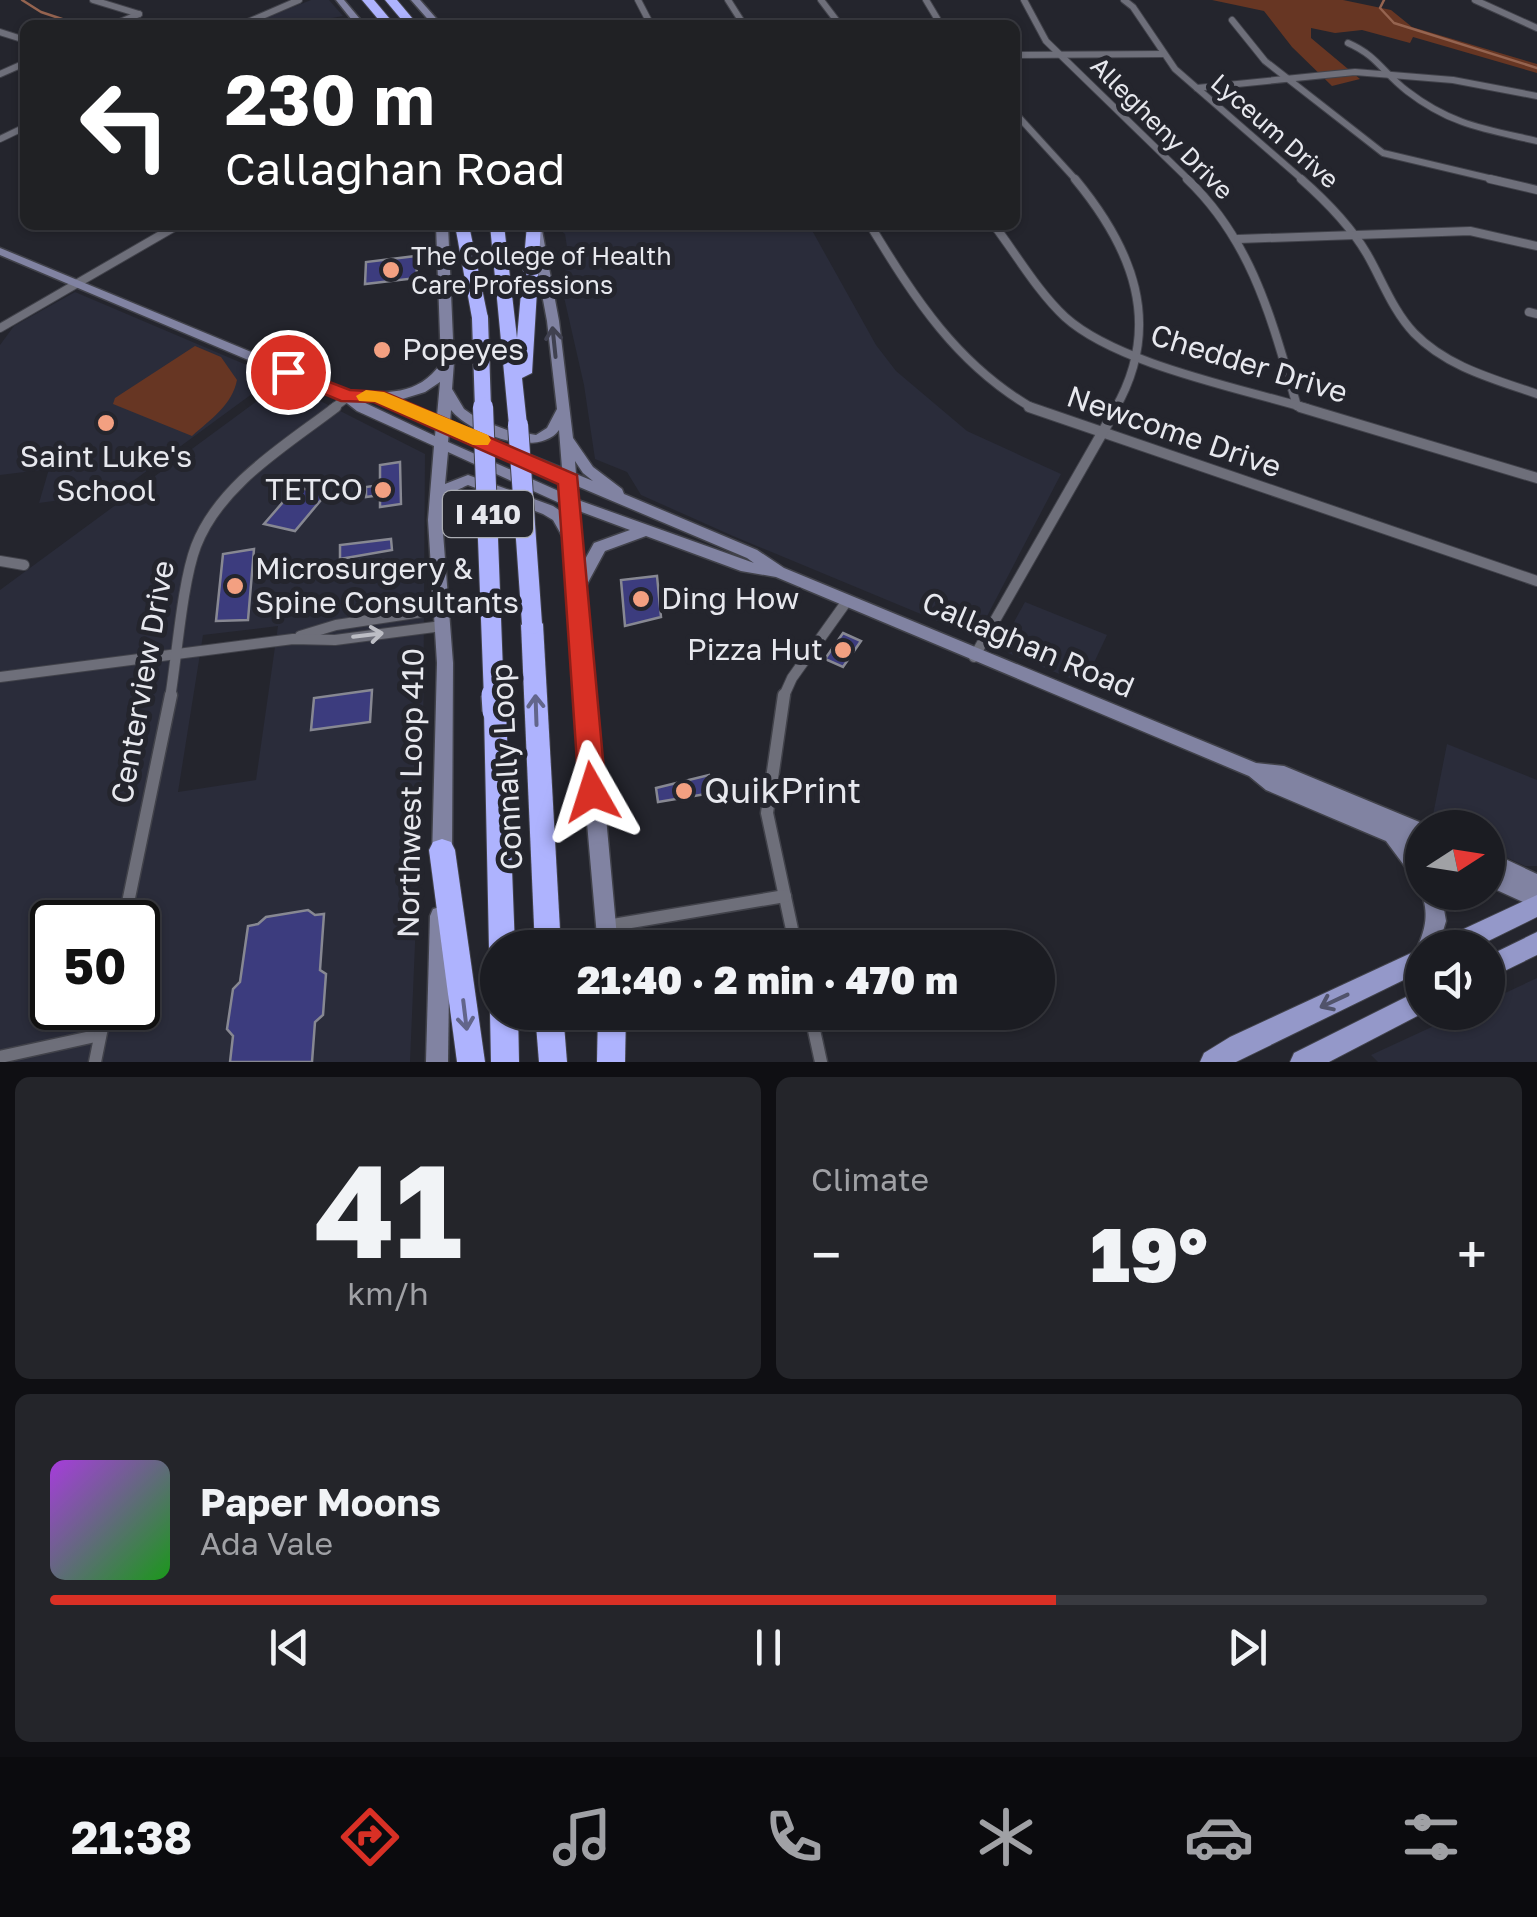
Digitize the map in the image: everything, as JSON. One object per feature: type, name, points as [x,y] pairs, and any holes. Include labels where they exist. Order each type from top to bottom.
[{"type":"highway","points":[[368,0],[385,20]]},
{"type":"highway","points":[[390,0],[408,20]]},
{"type":"highway","points":[[463,230],[480,318]]},
{"type":"highway","name":"Connally Loop","points":[[472,230],[480,318],[501,930]]},
{"type":"highway","name":"Connally Loop","points":[[499,230],[532,624],[547,930]]},
{"type":"highway","points":[[518,425],[535,230]]},
{"type":"highway","points":[[442,850],[471,1062]]},
{"type":"highway","points":[[504,1030],[505,1062]]},
{"type":"highway","points":[[551,1030],[552,1062]]},
{"type":"highway","points":[[610,1062],[612,1030]]},
{"type":"main road","points":[[340,0],[357,20]]},
{"type":"main road","points":[[415,0],[433,20]]},
{"type":"main road","name":"Northwest Loop 410","points":[[437,1062],[442,618],[436,520],[448,362],[442,230]]},
{"type":"main road","points":[[536,230],[546,276],[572,504],[606,930]]},
{"type":"main road","name":"Callaghan Road","points":[[0,251],[348,397],[362,408],[572,504],[746,567],[779,572]]},
{"type":"main road","points":[[377,396],[412,393],[434,381],[448,362]]},
{"type":"main road","points":[[445,387],[454,407],[466,418],[486,428],[530,439],[538,440],[549,433],[562,410]]},
{"type":"main road","name":"Callaghan Road","points":[[348,397],[377,396],[752,554],[779,572],[974,657],[1254,771],[1272,784],[1405,840]]},
{"type":"main road","points":[[564,431],[588,470],[628,502]]},
{"type":"main road","points":[[436,520],[444,490],[468,480],[548,510],[559,517],[574,547]]},
{"type":"main road","points":[[576,590],[598,546],[646,530]]},
{"type":"main road","name":"Callaghan Road","points":[[1254,771],[1278,770],[1405,825]]},
{"type":"main road","points":[[1391,834],[1405,852]]},
{"type":"main road","points":[[1505,868],[1537,883]]},
{"type":"main road","points":[[1505,885],[1537,894]]},
{"type":"main road","points":[[1486,930],[1537,906]]},
{"type":"main road","points":[[1505,959],[1537,943]]},
{"type":"main road","points":[[1214,1062],[1238,1046],[1405,964]]},
{"type":"main road","points":[[1303,1062],[1405,1010]]},
{"type":"main road","points":[[615,1030],[619,1062]]},
{"type":"street","points":[[93,0],[139,14],[125,20]]},
{"type":"street","points":[[252,20],[299,0]]},
{"type":"street","points":[[638,0],[648,20]]},
{"type":"street","points":[[820,0],[836,20]]},
{"type":"street","name":"Allegheny Drive","points":[[1024,0],[1046,41],[1204,195],[1238,239],[1264,292],[1297,406]]},
{"type":"street","name":"Lyceum Drive","points":[[1124,0],[1133,7],[1164,54],[1197,88],[1320,193],[1374,266],[1402,320],[1426,345],[1475,374],[1537,394]]},
{"type":"street","points":[[1481,1],[1537,28]]},
{"type":"street","points":[[646,16],[656,16]]},
{"type":"street","points":[[1232,20],[1258,53],[1285,77],[1393,158],[1537,190]]},
{"type":"street","points":[[1348,43],[1372,53],[1404,88],[1458,125],[1537,141]]},
{"type":"street","points":[[1020,55],[1164,54]]},
{"type":"street","points":[[1197,88],[1285,77],[1392,74],[1537,96]]},
{"type":"street","points":[[974,657],[1102,436],[1138,356],[1138,291],[1118,232],[1020,119]]},
{"type":"street","points":[[0,328],[169,230]]},
{"type":"street","name":"Newcome Drive","points":[[873,230],[942,338],[970,369],[1033,410],[1537,581]]},
{"type":"street","name":"Chedder Drive","points":[[998,230],[1072,323],[1100,341],[1297,406],[1537,478]]},
{"type":"street","points":[[1238,239],[1470,231],[1537,246]]},
{"type":"street","name":"Centerview Drive","points":[[128,900],[178,654],[190,566],[211,516],[244,478],[348,397]]},
{"type":"street","points":[[0,560],[24,564]]},
{"type":"street","points":[[792,930],[767,814],[781,701],[792,678],[847,600]]},
{"type":"street","points":[[0,678],[293,639],[335,640],[442,618]]},
{"type":"street","points":[[606,926],[785,896]]},
{"type":"street","points":[[95,1062],[101,1030]]},
{"type":"street","points":[[814,1030],[821,1062]]},
{"type":"street","points":[[0,1057],[100,1035]]},
{"type":"shaded area","points":[[311,0],[329,0],[343,16],[320,20],[261,20]]},
{"type":"shaded area","points":[[1212,0],[1343,0],[1391,10],[1412,27],[1537,64],[1537,73],[1413,37],[1410,43],[1362,30],[1335,33],[1311,28],[1311,38],[1360,79],[1332,86],[1292,47],[1264,11]]},
{"type":"shaded area","points":[[561,230],[812,230],[876,345],[896,371],[967,431],[1061,474],[983,624],[964,632],[733,536],[641,495],[627,472],[595,459],[584,385],[564,297],[565,234]]},
{"type":"shaded area","name":"Saint Luke's School","points":[[75,292],[275,377],[118,492],[39,503],[49,469],[0,475],[0,345],[14,326]]},
{"type":"shaded area","points":[[195,346],[221,357],[237,380],[226,404],[192,436],[113,404],[115,398]]},
{"type":"shaded area","points":[[283,382],[425,454],[423,756],[410,1062],[0,1062],[0,590]],"holes":[[[278,626],[256,780],[178,792],[203,635]]]},
{"type":"shaded area","points":[[1025,602],[1107,635],[1084,684],[1008,653],[1004,640]]},
{"type":"shaded area","points":[[1447,744],[1537,780],[1537,866],[1525,866],[1505,857],[1505,810],[1434,810]]},
{"type":"shaded area","points":[[1537,978],[1537,1062],[1378,1062],[1371,1055],[1425,1030],[1505,1030],[1505,993]]},
{"type":"building","name":"The College of Health Care Professions","points":[[416,256],[417,278],[365,284],[366,262]]},
{"type":"building","points":[[400,462],[401,504],[380,507],[380,495],[366,497],[366,487],[380,485],[380,465]]},
{"type":"building","points":[[296,487],[326,494],[295,531],[264,524]]},
{"type":"building","points":[[391,539],[392,550],[340,559],[340,545]]},
{"type":"building","name":"Microsurgery & Spine Consultants","points":[[254,549],[248,620],[216,621],[223,554]]},
{"type":"building","name":"Ding How","points":[[657,576],[661,617],[625,626],[621,580]]},
{"type":"building","name":"Pizza Hut","points":[[843,633],[861,641],[843,667],[825,659]]},
{"type":"building","points":[[372,690],[370,722],[311,730],[314,698]]},
{"type":"building","name":"QuikPrint","points":[[709,775],[712,793],[658,802],[656,788]]},
{"type":"building","points":[[308,910],[315,915],[324,914],[320,970],[326,974],[323,1015],[315,1022],[312,1062],[230,1062],[233,1036],[227,1029],[233,989],[240,982],[248,926],[266,917]]},
{"type":"waterway","points":[[22,0],[65,20]]},
{"type":"waterway","points":[[1384,0],[1380,8],[1394,23],[1537,68]]},
{"type":"slow traffic","points":[[366,396],[377,396],[481,440]]},
{"type":"place","name":"The College of Health Care Professions","points":[[391,270]]},
{"type":"place","name":"Popeyes","points":[[382,350]]},
{"type":"place","name":"Saint Luke's School","points":[[106,423]]},
{"type":"place","name":"TETCO","points":[[383,490]]},
{"type":"place","name":"Microsurgery & Spine Consultants","points":[[235,586]]},
{"type":"place","name":"Ding How","points":[[641,599]]},
{"type":"place","name":"Pizza Hut","points":[[843,650]]},
{"type":"place","name":"QuikPrint","points":[[684,791]]},
{"type":"route","points":[[288,372],[348,397],[377,396],[569,480],[592,792]]}]
